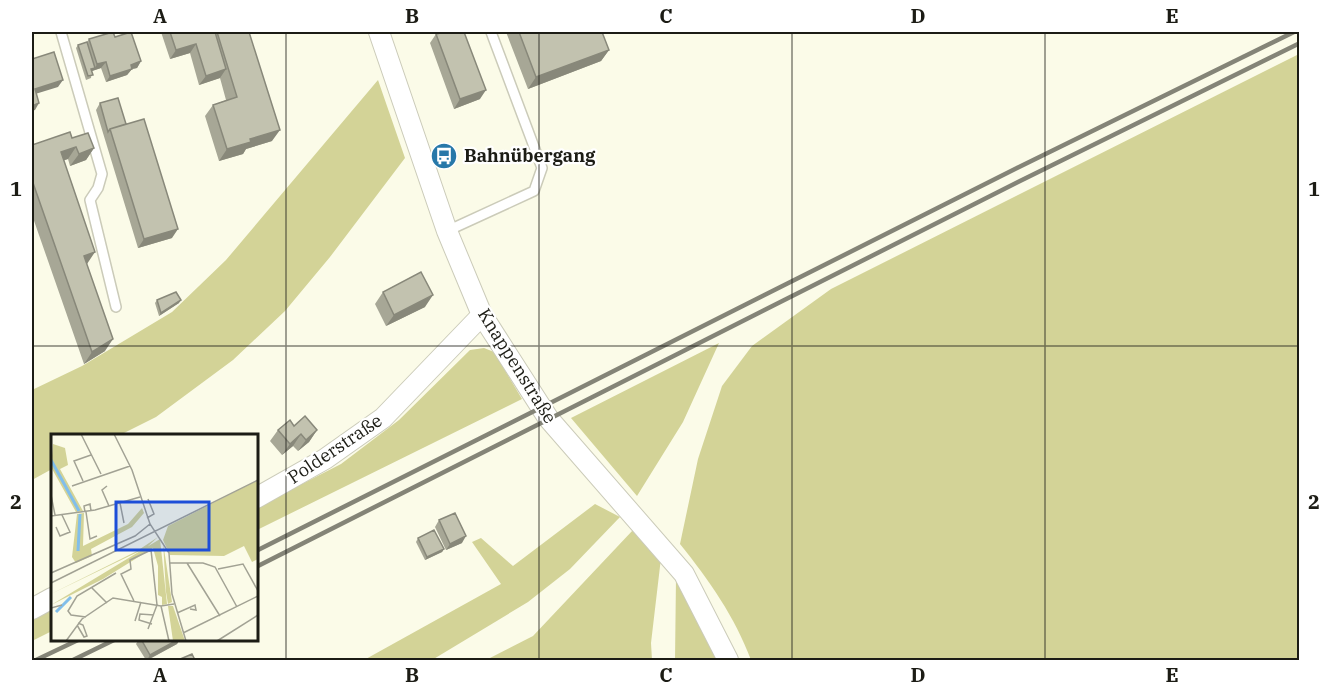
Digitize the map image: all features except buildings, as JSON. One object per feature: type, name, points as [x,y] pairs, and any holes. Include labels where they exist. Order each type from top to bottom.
[{"type":"street","name":"Knappenstraße","points":[[379,32],[447,231],[482,315],[548,418],[684,574],[728,660]]},
{"type":"street","name":"Polderstraße","points":[[258,497],[325,459],[383,418],[482,315]]},
{"type":"street","points":[[32,609],[51,599]]},
{"type":"lane","points":[[61,32],[102,174],[98,188],[90,200],[116,308]]},
{"type":"lane","points":[[447,231],[534,191],[542,168],[492,32]]},
{"type":"green space","points":[[1299,54],[1299,660],[751,660],[745,644],[720,599],[680,544],[698,459],[722,386],[752,346],[831,289]]},
{"type":"green space","points":[[378,80],[405,158],[330,257],[285,311],[233,360],[156,417],[122,434],[51,434],[51,470],[32,480],[32,390],[82,366],[172,312],[226,260]]},
{"type":"green space","points":[[719,343],[683,422],[637,496],[571,418]]},
{"type":"green space","points":[[484,348],[494,352],[522,399],[258,530],[258,506],[341,464],[399,420],[470,350]]},
{"type":"green space","points":[[595,504],[620,517],[570,569],[528,602],[432,660],[364,660],[501,584],[472,542],[481,538],[513,566]]},
{"type":"green space","points":[[633,530],[661,558],[651,643],[652,660],[486,660],[533,636]]},
{"type":"green space","points":[[676,578],[717,660],[675,660]]},
{"type":"green space","points":[[51,609],[51,632],[32,641],[32,619]]},
{"type":"railway","points":[[258,550],[1015,169],[1294,32]]},
{"type":"railway","points":[[258,566],[1020,181],[1300,43]]},
{"type":"railway","points":[[36,660],[76,641]]},
{"type":"railway","points":[[73,660],[112,641]]},
{"type":"place","name":"Bahnübergang","points":[[444,156]]}]
